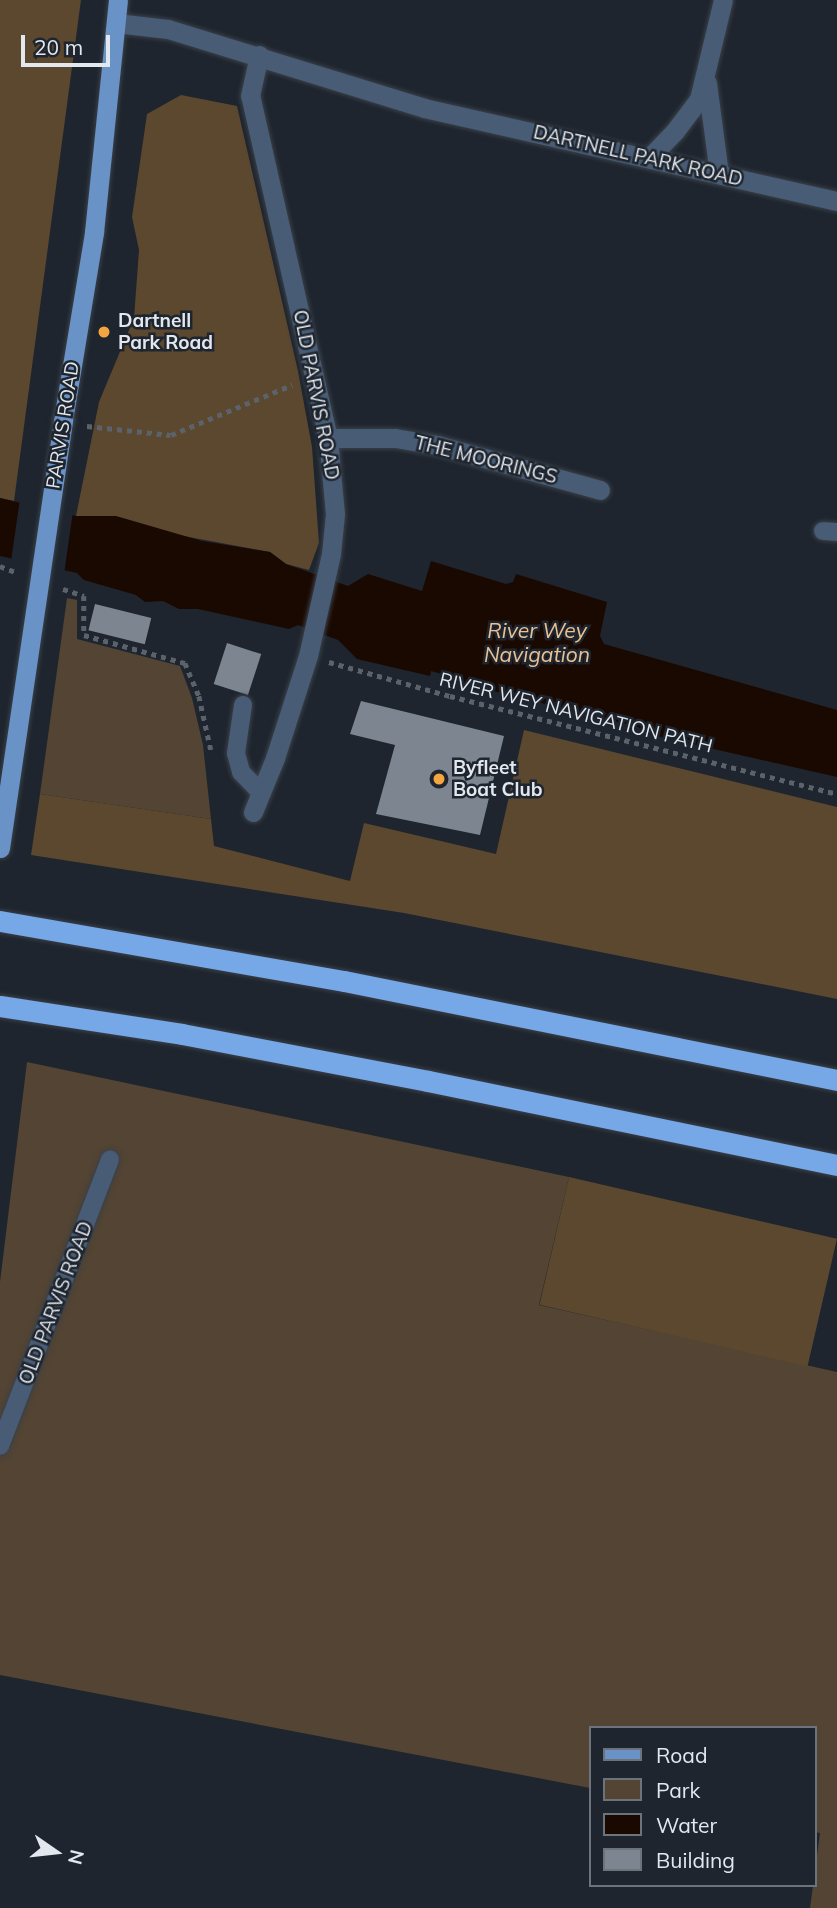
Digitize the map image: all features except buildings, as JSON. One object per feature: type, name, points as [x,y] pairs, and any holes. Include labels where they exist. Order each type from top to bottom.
[{"type":"highway","points":[[0,921],[344,981],[837,1080]]},
{"type":"highway","points":[[0,1006],[182,1034],[428,1081],[837,1165]]},
{"type":"main road","name":"PARVIS ROAD","points":[[0,848],[95,220],[118,0]]},
{"type":"street","points":[[649,158],[675,131],[699,99],[707,78],[723,0]]},
{"type":"street","name":"DARTNELL PARK ROAD","points":[[116,23],[169,29],[425,108],[837,201]]},
{"type":"street","name":"OLD PARVIS ROAD","points":[[253,812],[279,746],[308,656],[331,554],[335,514],[328,438],[250,96],[259,55]]},
{"type":"street","points":[[707,78],[719,174]]},
{"type":"street","name":"THE MOORINGS","points":[[328,438],[395,438],[437,445],[600,490]]},
{"type":"lane","points":[[243,705],[236,753],[241,772],[260,792]]},
{"type":"lane","name":"OLD PARVIS ROAD","points":[[0,1446],[110,1159]]},
{"type":"path","points":[[83,425],[171,435],[314,376]]},
{"type":"path","points":[[84,596],[84,635],[185,663],[199,696],[214,762]]},
{"type":"path","name":"RIVER WEY NAVIGATION PATH","points":[[308,656],[450,696],[837,794]]},
{"type":"green space","points":[[67,598],[77,600],[77,639],[180,666],[192,698],[203,745],[211,819],[40,794]]},
{"type":"green space","points":[[27,1062],[569,1177],[539,1305],[837,1372],[837,1908],[810,1908],[813,1887],[816,1887],[820,1833],[816,1832],[816,1726],[588,1726],[588,1788],[0,1675],[0,1282]]},
{"type":"shaded area","points":[[0,0],[81,0],[14,501],[0,498]]},
{"type":"shaded area","points":[[181,95],[237,106],[298,371],[312,447],[319,543],[309,570],[286,564],[270,552],[76,516],[99,402],[134,318],[139,250],[132,217],[147,114]]},
{"type":"shaded area","points":[[524,730],[837,807],[837,999],[404,913],[31,855],[40,794],[211,819],[214,846],[350,881],[364,823],[496,854]]},
{"type":"shaded area","points":[[569,1177],[837,1239],[807,1367],[540,1305]]},
{"type":"water","name":"River Wey Navigation","points":[[0,498],[76,516],[116,516],[202,541],[270,552],[286,564],[348,586],[368,574],[422,591],[431,561],[506,584],[513,582],[516,574],[607,602],[600,636],[604,644],[837,710],[837,777],[648,734],[638,727],[449,680],[449,676],[431,671],[430,676],[357,659],[338,640],[298,625],[289,629],[198,609],[179,609],[163,601],[145,602],[136,595],[84,580],[77,573],[0,556]]},
{"type":"pier","points":[[20,499],[73,511],[64,574],[11,561]]},
{"type":"place","name":"Dartnell Park Road","points":[[104,332]]},
{"type":"place","name":"Byfleet Boat Club","points":[[439,779]]}]
